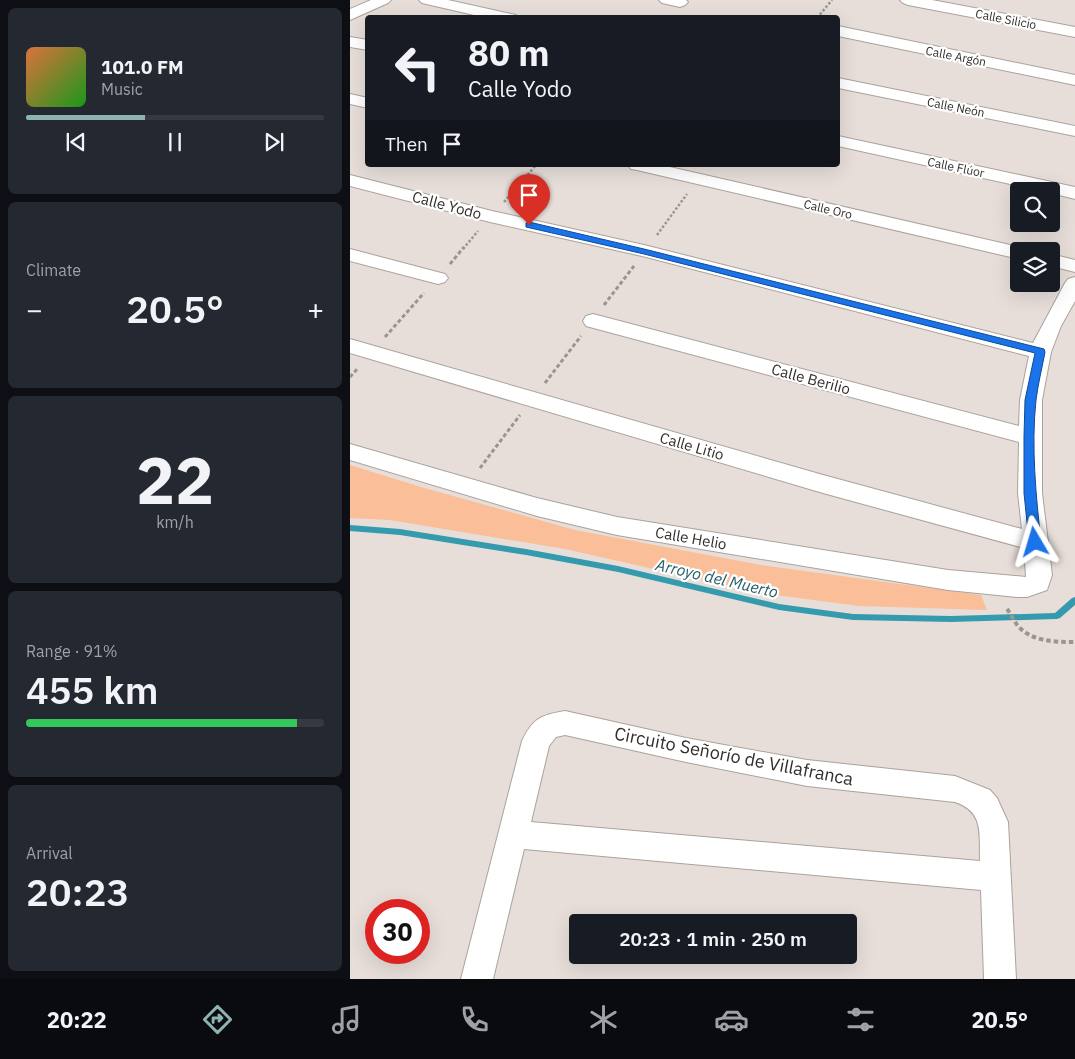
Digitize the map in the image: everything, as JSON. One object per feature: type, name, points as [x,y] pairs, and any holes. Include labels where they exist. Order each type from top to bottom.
[{"type":"street","points":[[350,15],[383,0]]},
{"type":"street","points":[[427,0],[498,15]]},
{"type":"street","name":"Calle Silicio","points":[[908,0],[1075,32]]},
{"type":"street","name":"Calle Argón","points":[[840,32],[1075,80]]},
{"type":"street","points":[[350,42],[365,44]]},
{"type":"street","name":"Calle Neón","points":[[840,83],[1075,131]]},
{"type":"street","points":[[350,99],[365,102]]},
{"type":"street","name":"Calle Flúor","points":[[840,141],[1075,193]]},
{"type":"street","name":"Calle Oro","points":[[645,167],[1010,251]]},
{"type":"street","name":"Calle Yodo","points":[[350,180],[490,216],[644,251],[1040,352]]},
{"type":"street","points":[[350,255],[438,278]]},
{"type":"street","points":[[1060,262],[1075,266]]},
{"type":"street","points":[[1035,542],[1030,493],[1029,437],[1031,400],[1040,352],[1051,326],[1075,283]]},
{"type":"street","name":"Calle Berilio","points":[[593,321],[1029,437]]},
{"type":"street","name":"Calle Litio","points":[[350,346],[814,481],[1035,542]]},
{"type":"street","name":"Calle Helio","points":[[350,452],[528,505],[617,526],[948,580],[1014,588],[1029,587],[1038,583],[1039,564],[1035,542]]},
{"type":"street","name":"Circuito Señorío de Villafranca","points":[[477,979],[536,741],[548,726],[565,723],[686,750],[807,773],[955,788],[984,801],[993,822],[1000,979]]},
{"type":"street","points":[[513,834],[994,877]]},
{"type":"path","points":[[820,15],[832,0]]},
{"type":"path","points":[[1003,601],[1019,627],[1025,633],[1041,639],[1075,642]]},
{"type":"shaded area","points":[[350,465],[575,530],[761,565],[981,595],[987,610],[859,606],[760,593],[565,549],[390,520],[350,518]]},
{"type":"waterway","name":"Arroyo del Muerto","points":[[350,528],[400,532],[526,552],[618,569],[779,607],[853,617],[951,619],[1057,616],[1075,600]]},
{"type":"route","points":[[529,225],[644,251],[1040,352],[1031,400],[1029,437],[1030,493],[1035,542]]}]
